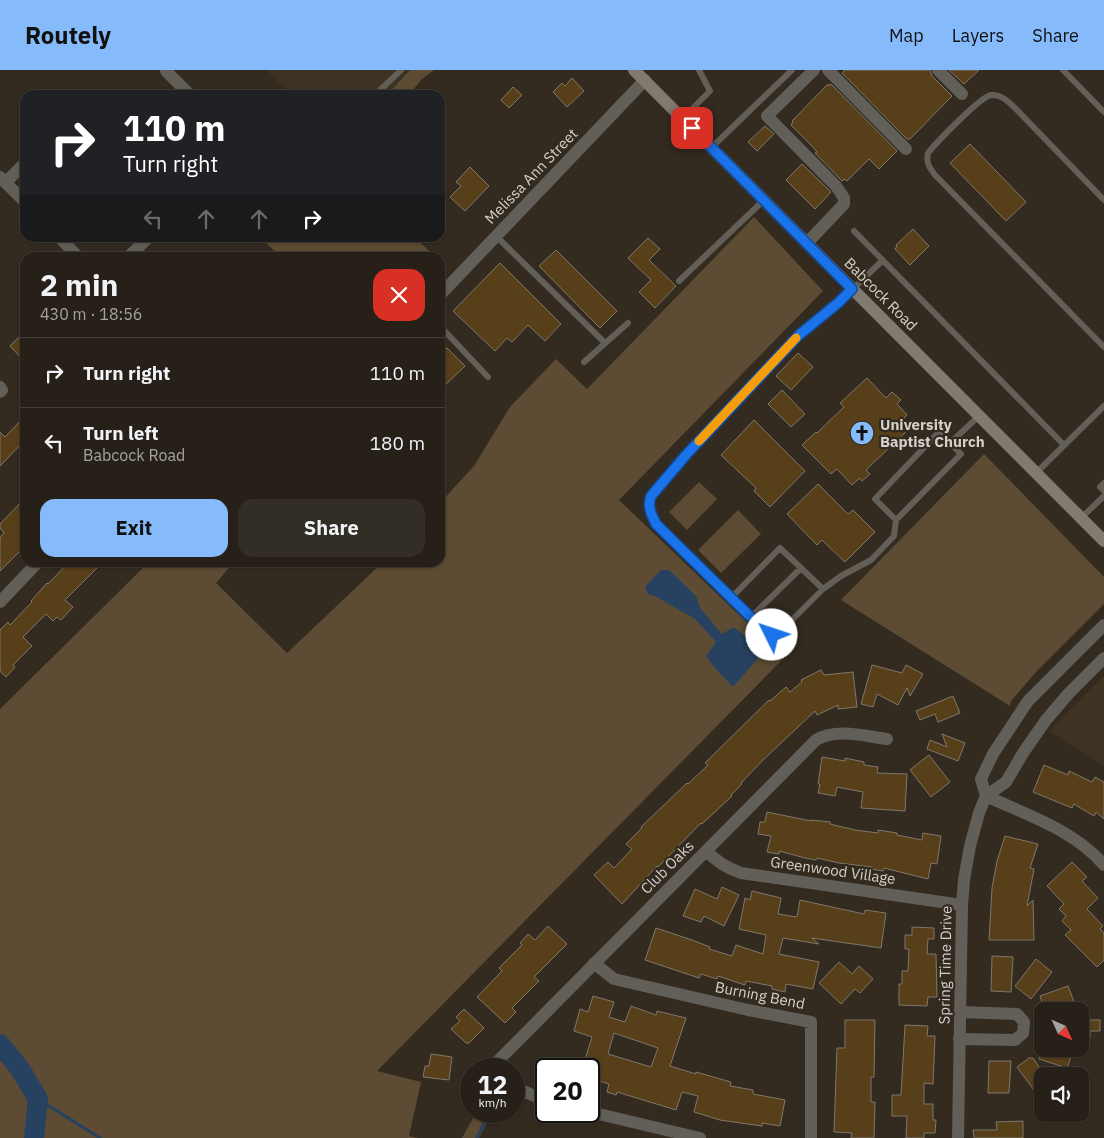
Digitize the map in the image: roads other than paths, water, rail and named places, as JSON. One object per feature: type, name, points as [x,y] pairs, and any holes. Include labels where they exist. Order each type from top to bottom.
[{"type":"main road","name":"Babcock Road","points":[[634,70],[1104,541]]},
{"type":"street","points":[[807,243],[844,204],[844,198],[836,186],[768,116],[814,70]]},
{"type":"street","points":[[828,70],[906,149]]},
{"type":"street","points":[[938,70],[962,94]]},
{"type":"street","points":[[166,71],[185,90]]},
{"type":"street","name":"Melissa Ann Street","points":[[445,290],[645,80]]},
{"type":"street","points":[[20,167],[3,179],[20,197]]},
{"type":"street","points":[[64,242],[73,252]]},
{"type":"street","points":[[133,252],[144,242]]},
{"type":"street","points":[[0,602],[33,567]]},
{"type":"street","name":"Spring Time Drive","points":[[958,1138],[962,905],[970,846],[986,796],[981,779],[993,754],[1024,707],[1104,625]]},
{"type":"street","points":[[986,796],[1006,782],[1046,720],[1069,693],[1104,658]]},
{"type":"street","name":"Club Oaks","points":[[501,1058],[816,740],[830,734],[845,733],[887,739]]},
{"type":"street","points":[[986,796],[1064,832],[1093,853],[1104,865]]},
{"type":"street","name":"Greenwood Village","points":[[706,850],[717,862],[729,869],[741,872],[962,905]]},
{"type":"street","name":"Burning Bend","points":[[594,963],[614,980],[811,1022],[811,1138]]},
{"type":"street","points":[[959,1039],[1015,1040],[1023,1033],[1024,1022],[1017,1014],[960,1012]]},
{"type":"street","points":[[600,1114],[700,1138]]},
{"type":"lane","points":[[380,90],[401,70]]},
{"type":"lane","points":[[683,118],[710,91],[699,70]]},
{"type":"lane","points":[[712,147],[792,70]]},
{"type":"lane","points":[[1063,70],[1104,112]]},
{"type":"lane","points":[[1104,200],[1006,99],[998,96],[989,95],[979,102],[928,153],[929,167],[935,175],[1104,347]]},
{"type":"lane","points":[[679,281],[764,200]]},
{"type":"lane","points":[[854,231],[1064,445]]},
{"type":"lane","points":[[496,236],[605,343]]},
{"type":"lane","points":[[883,260],[838,303],[799,335],[686,455],[651,496],[649,502],[656,524],[766,632],[772,635],[777,635],[823,589],[841,576],[871,560],[894,536],[896,520],[961,454],[939,432],[875,499],[896,520]]},
{"type":"lane","points":[[584,362],[628,323]]},
{"type":"lane","points":[[445,331],[488,377]]},
{"type":"lane","points":[[1036,473],[1104,406]]},
{"type":"lane","points":[[950,443],[979,416]]},
{"type":"lane","points":[[1104,483],[1100,487],[1104,491]]},
{"type":"lane","points":[[1081,518],[1104,496]]},
{"type":"lane","points":[[731,598],[780,548],[823,589]]},
{"type":"lane","points":[[751,617],[801,568]]},
{"type":"water","points":[[661,570],[669,570],[696,596],[700,608],[722,634],[734,627],[761,649],[760,656],[733,687],[706,656],[716,642],[695,619],[655,596],[648,594],[645,587]]},
{"type":"waterway","points":[[0,1044],[20,1069],[38,1099],[34,1138]]},
{"type":"waterway","points":[[38,1099],[100,1138]]},
{"type":"waterway","points":[[477,1138],[484,1123]]},
{"type":"place","name":"University Baptist Church","points":[[862,433]]}]
